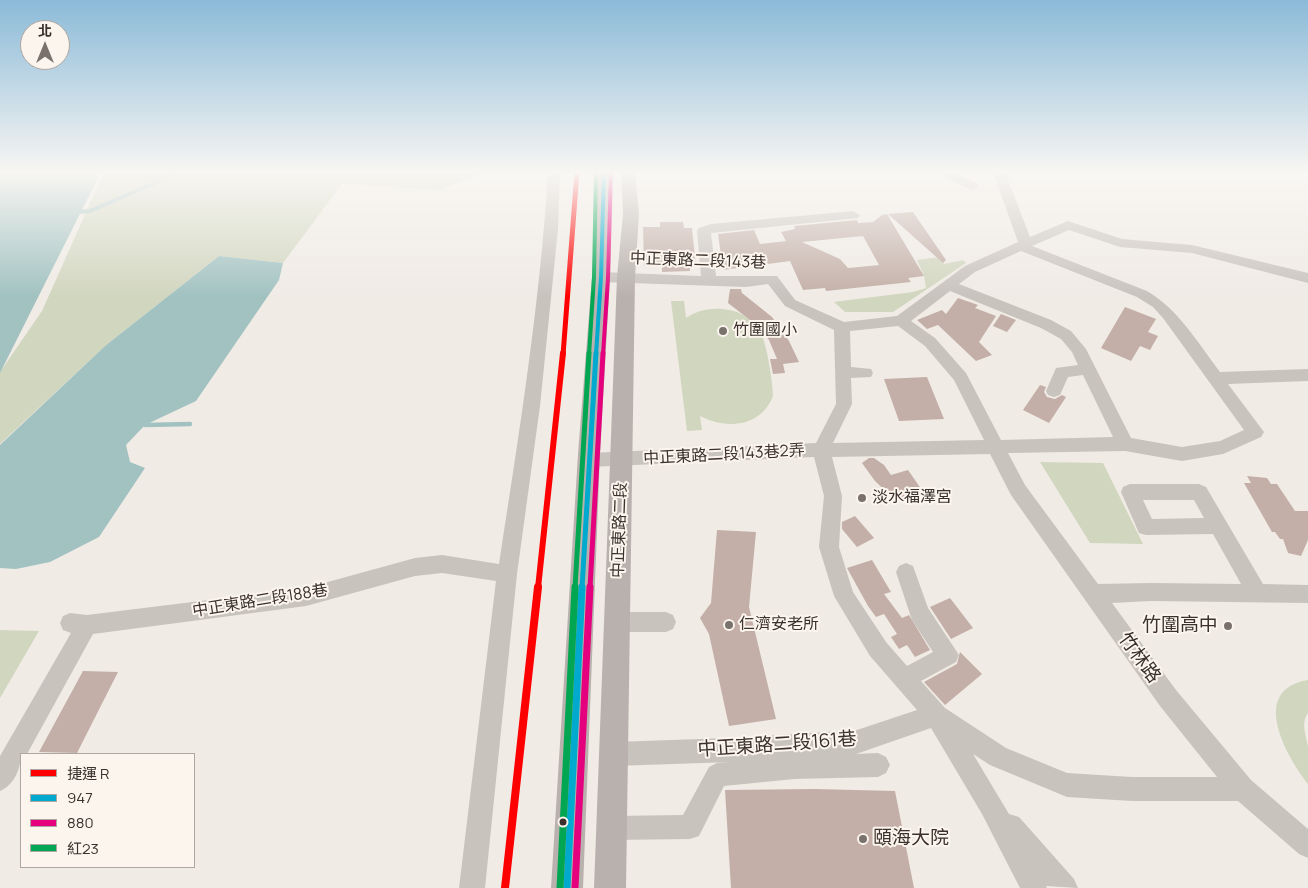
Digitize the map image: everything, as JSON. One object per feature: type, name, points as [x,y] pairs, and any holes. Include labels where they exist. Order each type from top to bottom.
[{"type":"main road","name":"中正東路二段","points":[[567,888],[589,460],[601,277],[603,213]]},
{"type":"main road","name":"中正東路二段","points":[[610,888],[626,277],[631,213]]},
{"type":"street","points":[[472,888],[507,574],[532,406],[552,213]]},
{"type":"street","points":[[1012,213],[1022,245]]},
{"type":"street","points":[[712,281],[704,231],[711,228],[853,215]]},
{"type":"street","points":[[842,327],[901,321],[970,269],[1068,225],[1120,243],[1192,249],[1308,278]]},
{"type":"street","points":[[1022,245],[1142,294],[1158,304],[1168,314],[1255,432],[1223,447],[1182,454],[1125,444],[821,450],[833,496],[829,547],[844,596],[878,649],[936,714],[991,805],[1034,888]]},
{"type":"street","name":"中正東路二段143巷","points":[[601,277],[746,282],[772,279],[790,303],[842,327]]},
{"type":"street","points":[[948,286],[1046,324],[1066,335],[1078,349],[1125,444]]},
{"type":"street","name":"竹林路","points":[[901,321],[930,342],[960,377],[1018,490],[1168,698],[1242,789],[1308,845]]},
{"type":"street","name":"中正東路二段143巷2弄","points":[[589,460],[821,450],[844,404],[842,327]]},
{"type":"street","points":[[1054,391],[1062,372],[1078,371]]},
{"type":"street","points":[[843,372],[865,373]]},
{"type":"street","points":[[1216,378],[1308,375]]},
{"type":"street","points":[[1218,526],[1258,594]]},
{"type":"street","name":"中正東路二段188巷","points":[[0,779],[79,624],[306,597],[388,576],[415,567],[442,564],[507,574]]},
{"type":"street","points":[[904,678],[948,655],[919,613],[906,572]]},
{"type":"street","points":[[1093,594],[1152,592],[1308,594]]},
{"type":"street","points":[[618,622],[666,622]]},
{"type":"street","points":[[936,714],[998,757],[1067,785],[1132,789],[1242,789]]},
{"type":"street","name":"中正東路二段161巷","points":[[614,754],[792,756],[857,742],[936,714]]},
{"type":"street","points":[[612,828],[690,828],[716,775],[792,756],[878,765]]},
{"type":"street","points":[[991,805],[1065,888]]},
{"type":"green space","points":[[86,213],[320,213],[283,263],[219,256],[105,346],[0,444],[0,372],[42,311]]},
{"type":"green space","points":[[939,257],[944,264],[963,260],[966,263],[893,312],[845,312],[834,302],[913,292],[926,288],[924,276],[917,260]]},
{"type":"green space","points":[[671,301],[684,301],[686,318],[705,310],[728,310],[748,318],[756,325],[762,335],[766,349],[773,396],[768,406],[752,420],[732,424],[721,423],[700,416],[702,430],[687,431]]},
{"type":"green space","points":[[1040,462],[1103,463],[1143,544],[1090,543]]},
{"type":"green space","points":[[0,630],[39,631],[0,698]]},
{"type":"green space","points":[[1308,680],[1308,713],[1304,726],[1308,748],[1308,784],[1283,742],[1276,710],[1280,697],[1290,686]]},
{"type":"water","points":[[0,213],[80,213],[0,373]]},
{"type":"water","points":[[219,256],[283,263],[279,280],[196,401],[145,425],[126,445],[130,462],[145,468],[99,537],[50,562],[16,569],[0,568],[0,445],[105,346]]},
{"type":"building","points":[[914,213],[946,260],[943,263],[888,214]]},
{"type":"building","points":[[887,214],[924,276],[908,278],[911,282],[826,291],[825,288],[803,290],[790,261],[723,270],[718,234],[754,230],[760,244],[786,241],[781,232],[795,229],[794,226],[857,220],[858,223],[873,222],[882,215]],"holes":[[[863,236],[879,265],[848,268],[840,259],[802,242]]]},
{"type":"building","points":[[660,222],[683,222],[684,228],[692,228],[696,267],[690,267],[690,271],[662,272],[662,266],[644,266],[643,227],[660,227]]},
{"type":"building","points":[[730,289],[741,289],[742,293],[772,317],[789,341],[799,362],[783,364],[785,373],[773,374],[770,359],[777,359],[769,340],[754,323],[728,303]]},
{"type":"building","points":[[958,298],[978,305],[975,308],[996,316],[979,342],[992,355],[976,361],[938,325],[927,329],[917,320],[942,310],[946,314]]},
{"type":"building","points":[[1125,307],[1156,319],[1148,332],[1158,336],[1150,350],[1140,346],[1131,361],[1101,348]]},
{"type":"building","points":[[1001,314],[1016,320],[1007,332],[993,326]]},
{"type":"building","points":[[927,377],[944,419],[899,421],[884,379]]},
{"type":"building","points":[[1040,385],[1046,387],[1044,392],[1047,397],[1055,399],[1062,395],[1066,397],[1049,423],[1023,410]]},
{"type":"building","points":[[869,458],[874,458],[884,465],[891,475],[908,470],[924,493],[896,501],[875,481],[862,463]]},
{"type":"building","points":[[1247,476],[1267,478],[1271,484],[1277,484],[1295,511],[1308,511],[1308,540],[1301,556],[1288,553],[1283,539],[1280,539],[1275,532],[1272,532],[1244,483],[1251,483]]},
{"type":"building","points":[[855,516],[874,538],[857,547],[842,529],[842,522]]},
{"type":"building","name":"仁濟安老所","points":[[717,530],[756,532],[749,607],[776,719],[729,726],[709,634],[700,618],[711,603]]},
{"type":"building","points":[[872,560],[891,592],[884,594],[902,618],[909,615],[930,650],[915,657],[907,645],[899,649],[891,637],[897,634],[884,614],[876,617],[868,606],[847,568]]},
{"type":"building","points":[[950,598],[973,628],[951,639],[930,607]]},
{"type":"building","points":[[960,652],[982,674],[945,705],[924,682],[957,664]]},
{"type":"building","points":[[83,671],[118,672],[77,753],[39,752]]},
{"type":"building","points":[[815,789],[895,791],[914,888],[731,888],[725,790]]},
{"type":"waterway","points":[[145,425],[190,424]]},
{"type":"metro line","name":"R","points":[[505,888],[565,337],[574,213]]},
{"type":"transit line","name":"紅23","points":[[560,888],[582,454],[594,277],[595,213]]},
{"type":"transit line","name":"947","points":[[567,888],[589,454],[601,277],[603,213]]},
{"type":"transit line","name":"880","points":[[575,888],[596,454],[608,278],[610,213]]},
{"type":"place","name":"竹圍國小","points":[[723,331]]},
{"type":"place","name":"淡水福澤宮","points":[[862,498]]},
{"type":"place","name":"仁濟安老所","points":[[729,625]]},
{"type":"place","name":"竹圍高中","points":[[1228,626]]},
{"type":"place","name":"頤海大院","points":[[863,839]]}]
